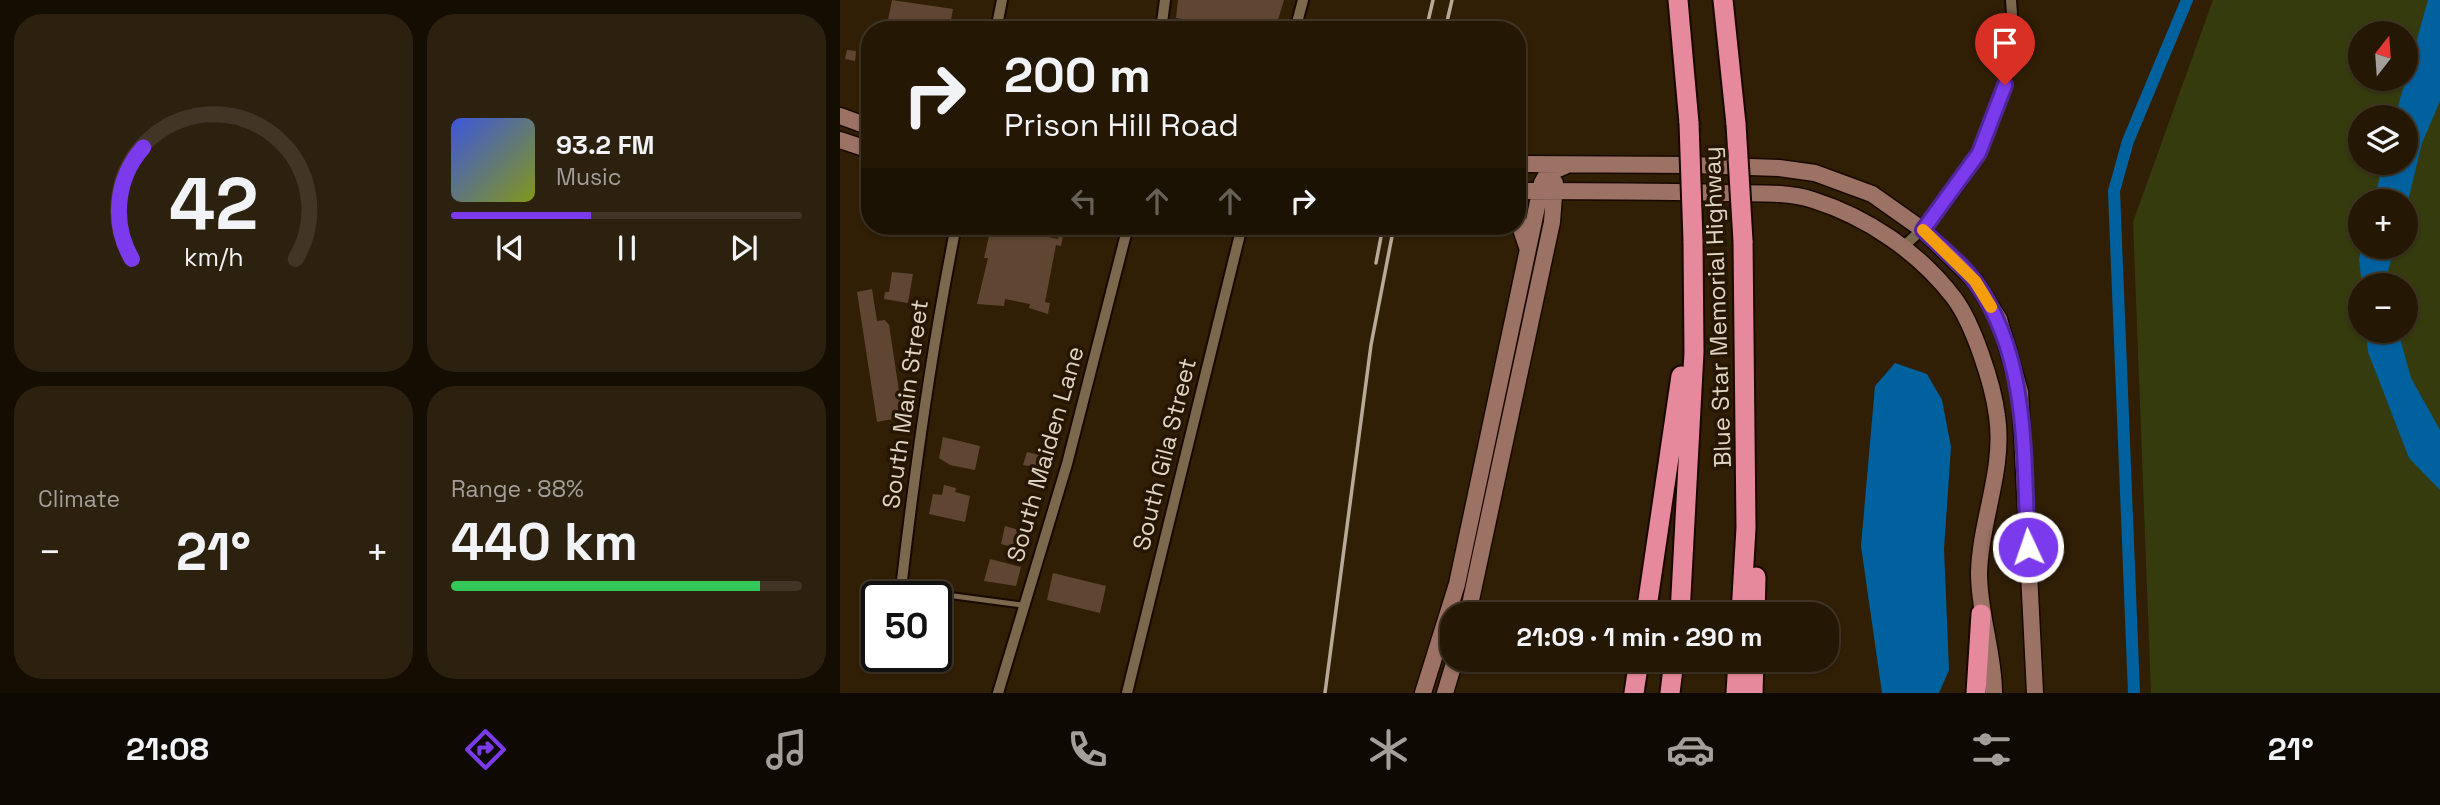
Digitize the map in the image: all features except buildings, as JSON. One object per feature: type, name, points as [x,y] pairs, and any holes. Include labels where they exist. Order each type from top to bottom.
[{"type":"highway","name":"Blue Star Memorial Highway","points":[[1678,0],[1689,123],[1694,289],[1681,602]]},
{"type":"highway","name":"Blue Star Memorial Highway","points":[[1723,0],[1736,124],[1745,302],[1746,528],[1742,602]]},
{"type":"highway","points":[[1648,602],[1694,289]]},
{"type":"highway","points":[[1745,302],[1758,388],[1755,602]]},
{"type":"highway","points":[[1976,693],[1981,614]]},
{"type":"highway","points":[[1634,693],[1637,672]]},
{"type":"highway","points":[[1670,693],[1673,672]]},
{"type":"highway","points":[[1736,693],[1737,672]]},
{"type":"highway","points":[[1753,693],[1754,672]]},
{"type":"main road","points":[[840,116],[861,124]]},
{"type":"main road","points":[[840,140],[861,147]]},
{"type":"main road","points":[[1526,163],[1779,168],[1815,173],[1872,194],[1923,230],[1975,281],[1999,319],[2020,391],[2035,693]]},
{"type":"main road","points":[[1534,163],[1550,173]]},
{"type":"main road","points":[[1550,173],[1573,164]]},
{"type":"main road","points":[[1471,602],[1552,222],[1550,173]]},
{"type":"main road","points":[[1526,191],[1776,195],[1811,199],[1862,220],[1903,247],[1954,298],[1971,331],[1998,418],[1996,469],[1984,522],[1979,571],[1981,614],[1994,678],[1994,693]]},
{"type":"main road","points":[[1423,693],[1457,584],[1528,253],[1549,191]]},
{"type":"main road","points":[[1552,222],[1564,207],[1593,192]]},
{"type":"main road","points":[[1522,235],[1528,253]]},
{"type":"main road","points":[[1445,693],[1451,672]]},
{"type":"street","points":[[998,21],[1002,0]]},
{"type":"street","points":[[1162,21],[1165,0]]},
{"type":"street","points":[[1297,21],[1303,0]]},
{"type":"street","points":[[1903,247],[1923,230],[1979,153],[1995,116],[2011,58],[2011,0]]},
{"type":"street","name":"South Main Street","points":[[902,581],[930,363],[954,235]]},
{"type":"street","name":"South Maiden Lane","points":[[998,693],[1067,464],[1126,235]]},
{"type":"street","name":"South Gila Street","points":[[1127,693],[1240,235]]},
{"type":"lane","points":[[952,596],[1023,605]]},
{"type":"green space","points":[[2213,0],[2440,0],[2440,693],[2151,693],[2133,222]]},
{"type":"water","points":[[2428,0],[2440,0],[2440,101],[2418,160],[2418,105],[2398,105],[2402,91],[2418,91],[2418,35]]},
{"type":"water","points":[[2380,175],[2414,175],[2411,189],[2377,189]]},
{"type":"water","points":[[2359,259],[2392,259],[2388,273],[2361,273]]},
{"type":"water","points":[[2367,343],[2401,343],[2411,378],[2440,430],[2440,490],[2409,458],[2368,352]]},
{"type":"water","points":[[1895,363],[1927,374],[1942,400],[1951,447],[1944,549],[1949,670],[1939,693],[1882,693],[1861,546],[1875,386]]},
{"type":"waterway","points":[[2134,693],[2114,191],[2128,141],[2187,0]]},
{"type":"railway","points":[[1428,21],[1433,0]]},
{"type":"railway","points":[[1447,21],[1452,0]]},
{"type":"railway","points":[[1376,263],[1381,235]]},
{"type":"railway","points":[[1325,693],[1371,345],[1392,235]]},
{"type":"slow traffic","points":[[1923,230],[1975,281],[1991,307]]},
{"type":"route","points":[[2005,85],[1979,153],[1960,183],[1923,230],[1975,281],[1999,319],[2020,391],[2028,547]]}]
